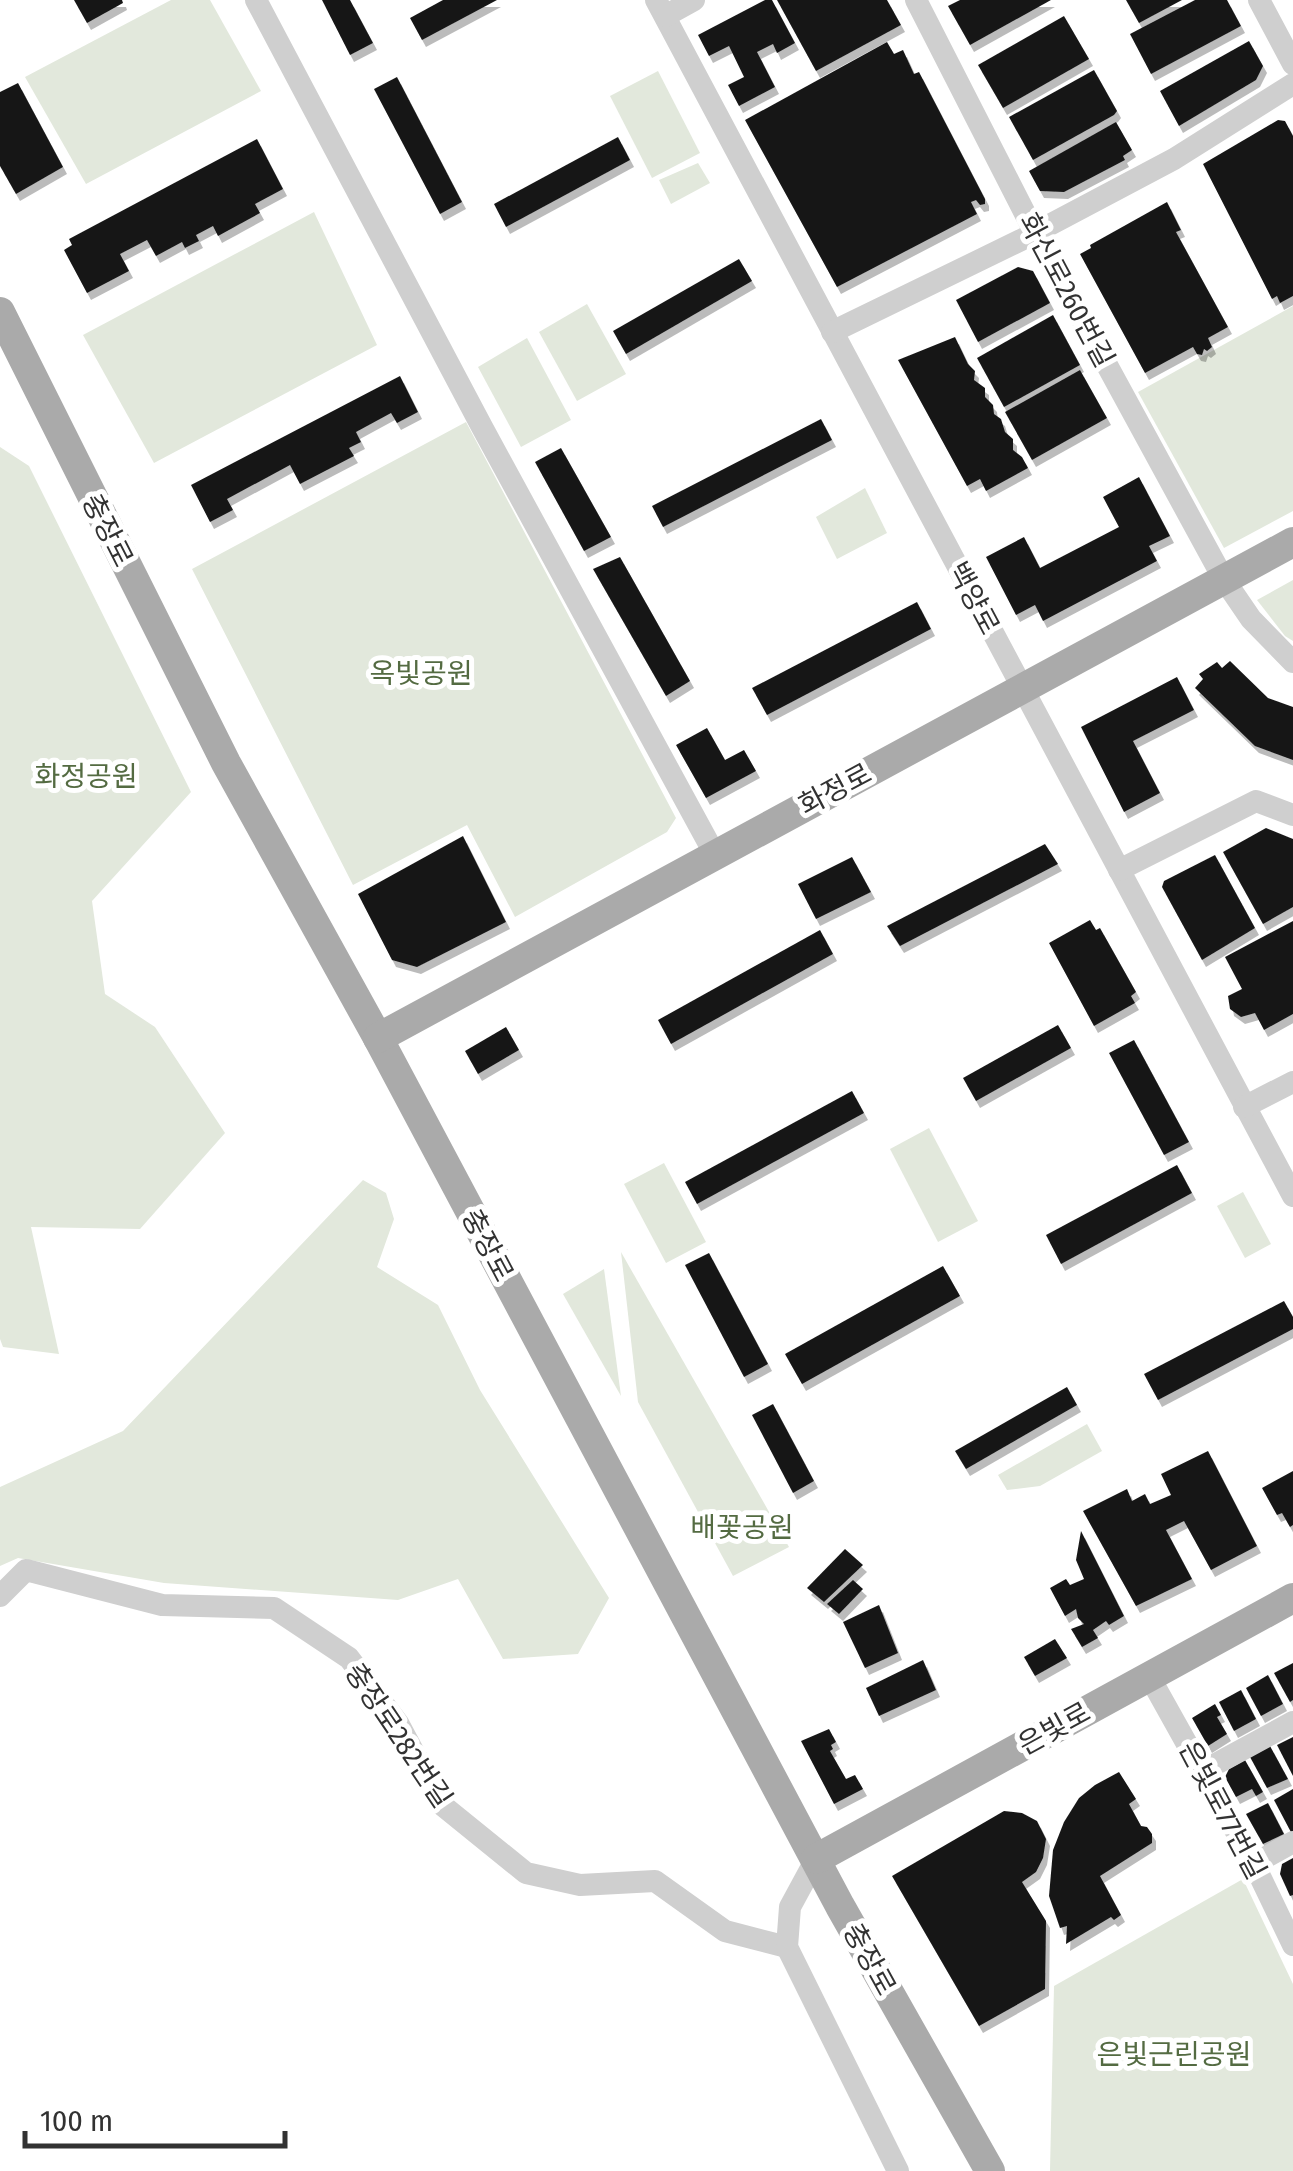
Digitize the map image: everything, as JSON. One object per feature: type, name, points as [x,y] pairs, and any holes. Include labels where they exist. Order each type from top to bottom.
[{"type":"main road","name":"충장로","points":[[0,312],[226,763],[378,1038],[816,1860],[990,2171]]},
{"type":"main road","name":"화정로","points":[[378,1038],[1293,542]]},
{"type":"main road","name":"은빛로","points":[[816,1860],[1293,1598]]},
{"type":"street","points":[[256,0],[473,411],[714,853]]},
{"type":"street","points":[[661,8],[694,0]]},
{"type":"street","name":"화신로260번길","points":[[916,0],[1036,233],[1223,578],[1252,619],[1293,662]]},
{"type":"street","points":[[1259,0],[1293,64]]},
{"type":"street","name":"백양로","points":[[661,8],[1293,1196]]},
{"type":"street","points":[[832,332],[1036,233],[1174,159],[1293,84]]},
{"type":"street","points":[[1119,870],[1256,800],[1293,816]]},
{"type":"street","points":[[1244,1107],[1293,1082]]},
{"type":"street","name":"충장로282번길","points":[[0,1596],[26,1570],[162,1605],[274,1608],[349,1658],[398,1723],[442,1805],[526,1873],[580,1886],[655,1881],[725,1931],[787,1947]]},
{"type":"street","name":"은빛로77번길","points":[[1149,1676],[1254,1864],[1293,1945]]},
{"type":"street","points":[[1203,1771],[1293,1722]]},
{"type":"street","points":[[1254,1864],[1293,1842]]},
{"type":"street","points":[[816,1860],[790,1907],[787,1947],[898,2171]]},
{"type":"green space","points":[[171,0],[210,0],[261,91],[86,184],[25,77]]},
{"type":"green space","points":[[658,71],[700,153],[652,178],[610,96]]},
{"type":"green space","points":[[698,163],[710,183],[671,204],[659,180]]},
{"type":"green space","points":[[314,212],[377,345],[154,463],[83,335]]},
{"type":"green space","points":[[587,304],[626,374],[577,401],[539,332]]},
{"type":"green space","points":[[1293,306],[1293,511],[1224,548],[1138,392]]},
{"type":"green space","points":[[527,338],[571,420],[521,447],[478,367]]},
{"type":"green space","name":"옥빛공원","points":[[466,422],[676,818],[667,832],[515,917],[467,825],[353,885],[192,569]]},
{"type":"green space","name":"화정공원","points":[[0,447],[29,466],[191,792],[92,901],[105,994],[155,1027],[225,1133],[140,1229],[31,1227],[59,1354],[3,1347],[0,1339]]},
{"type":"green space","points":[[865,488],[887,533],[837,559],[816,517]]},
{"type":"green space","points":[[1293,580],[1293,641],[1257,600]]},
{"type":"green space","points":[[929,1128],[978,1221],[938,1242],[890,1149]]},
{"type":"green space","points":[[664,1163],[706,1242],[666,1263],[624,1184]]},
{"type":"green space","points":[[363,1180],[386,1193],[394,1219],[377,1267],[438,1305],[480,1390],[609,1598],[578,1654],[503,1659],[458,1579],[398,1600],[164,1583],[18,1558],[0,1566],[0,1487],[123,1431]]},
{"type":"green space","points":[[1243,1192],[1271,1244],[1245,1258],[1217,1206]]},
{"type":"green space","name":"배꽃공원","points":[[621,1252],[789,1547],[733,1576],[638,1402]]},
{"type":"green space","points":[[604,1269],[621,1396],[563,1294]]},
{"type":"green space","points":[[1087,1424],[1102,1451],[1040,1486],[1007,1490],[998,1475]]},
{"type":"green space","name":"은빛근린공원","points":[[1243,1879],[1293,1984],[1293,2171],[1050,2171],[1054,1986]]},
{"type":"building","points":[[74,0],[122,0],[123,3],[87,23]]},
{"type":"building","points":[[322,0],[350,0],[373,43],[350,55]]},
{"type":"building","points":[[443,0],[497,0],[422,40],[410,18]]},
{"type":"building","points":[[772,0],[795,43],[777,53],[773,44],[757,52],[775,87],[739,106],[728,85],[744,77],[729,46],[709,56],[698,35]]},
{"type":"building","points":[[777,0],[887,0],[901,25],[816,71]]},
{"type":"building","points":[[960,0],[1051,0],[970,45],[948,6]]},
{"type":"building","points":[[1126,0],[1182,0],[1139,23]]},
{"type":"building","points":[[1195,0],[1227,0],[1241,26],[1151,74],[1130,34]]},
{"type":"building","points":[[1064,16],[1089,59],[1003,108],[978,65]]},
{"type":"building","points":[[1249,41],[1263,66],[1256,80],[1179,126],[1160,91]]},
{"type":"building","points":[[887,42],[894,54],[903,50],[914,74],[919,72],[985,204],[971,202],[977,214],[837,287],[745,120]]},
{"type":"building","points":[[1094,70],[1117,111],[1033,160],[1009,117]]},
{"type":"building","points":[[397,77],[462,202],[440,214],[374,89]]},
{"type":"building","points":[[18,83],[63,167],[16,194],[0,166],[0,92]]},
{"type":"building","points":[[1278,120],[1285,121],[1293,136],[1293,296],[1280,303],[1277,296],[1272,299],[1203,164]]},
{"type":"building","points":[[1116,122],[1132,150],[1123,156],[1125,160],[1064,192],[1040,191],[1029,171]]},
{"type":"building","points":[[618,137],[630,160],[506,227],[494,204]]},
{"type":"building","points":[[257,139],[283,189],[255,204],[260,213],[218,236],[213,226],[196,235],[199,241],[185,248],[182,242],[156,256],[147,240],[120,254],[129,271],[87,293],[64,250],[72,245],[69,239]]},
{"type":"building","points":[[1167,202],[1181,230],[1176,232],[1228,327],[1208,338],[1212,347],[1204,349],[1202,355],[1193,347],[1145,373],[1080,254]]},
{"type":"building","points":[[739,259],[752,281],[626,354],[613,331]]},
{"type":"building","points":[[1018,267],[1033,271],[1050,303],[978,342],[956,300]]},
{"type":"building","points":[[1053,315],[1080,365],[1004,407],[977,358]]},
{"type":"building","points":[[955,337],[975,371],[974,380],[985,388],[994,414],[1013,439],[1013,450],[1028,468],[986,491],[980,479],[967,486],[898,360]]},
{"type":"building","points":[[1080,370],[1107,418],[1032,460],[1005,412]]},
{"type":"building","points":[[400,376],[418,412],[397,423],[391,413],[356,432],[361,442],[349,448],[354,456],[300,484],[290,465],[227,499],[233,510],[210,522],[191,485]]},
{"type":"building","points":[[821,419],[832,440],[663,527],[652,506]]},
{"type":"building","points":[[561,448],[611,537],[584,551],[535,462]]},
{"type":"building","points":[[1139,477],[1170,536],[1149,546],[1157,561],[1043,621],[1035,605],[1016,615],[986,557],[1024,537],[1040,568],[1119,527],[1103,497]]},
{"type":"building","points":[[620,557],[690,681],[666,696],[593,569]]},
{"type":"building","points":[[917,602],[931,629],[767,715],[752,688]]},
{"type":"building","points":[[1230,661],[1268,698],[1293,707],[1293,760],[1255,746],[1195,688],[1203,679],[1199,674],[1217,662],[1222,668]]},
{"type":"building","points":[[1177,677],[1194,710],[1133,741],[1160,793],[1124,812],[1081,727]]},
{"type":"building","points":[[707,728],[725,760],[744,750],[756,771],[706,798],[676,745]]},
{"type":"building","points":[[1266,828],[1293,839],[1293,907],[1263,924],[1223,852]]},
{"type":"building","points":[[463,836],[506,922],[417,967],[392,960],[358,894]]},
{"type":"building","points":[[1045,844],[1058,864],[900,946],[887,926]]},
{"type":"building","points":[[1215,855],[1255,928],[1202,960],[1162,887],[1164,881]]},
{"type":"building","points":[[852,857],[871,892],[816,919],[798,884]]},
{"type":"building","points":[[1090,920],[1096,930],[1100,928],[1136,992],[1131,996],[1135,1003],[1094,1026],[1049,943]]},
{"type":"building","points":[[1293,921],[1293,1014],[1264,1030],[1255,1013],[1241,1017],[1230,1009],[1228,996],[1242,989],[1225,957]]},
{"type":"building","points":[[820,930],[833,954],[671,1044],[658,1020]]},
{"type":"building","points":[[1058,1025],[1071,1048],[976,1101],[963,1078]]},
{"type":"building","points":[[506,1027],[519,1050],[478,1074],[465,1051]]},
{"type":"building","points":[[1134,1040],[1189,1142],[1164,1155],[1109,1053]]},
{"type":"building","points":[[852,1091],[864,1113],[697,1204],[685,1182]]},
{"type":"building","points":[[1177,1165],[1192,1193],[1061,1264],[1046,1235]]},
{"type":"building","points":[[709,1253],[768,1364],[744,1377],[685,1265]]},
{"type":"building","points":[[943,1266],[960,1296],[802,1384],[785,1354]]},
{"type":"building","points":[[1284,1301],[1293,1317],[1293,1329],[1158,1400],[1144,1374]]},
{"type":"building","points":[[1067,1387],[1077,1405],[966,1469],[955,1451]]},
{"type":"building","points":[[773,1404],[814,1481],[793,1493],[752,1415]]},
{"type":"building","points":[[1208,1451],[1257,1546],[1211,1570],[1184,1521],[1166,1530],[1192,1579],[1136,1606],[1083,1511],[1127,1489],[1132,1501],[1145,1494],[1150,1504],[1171,1495],[1161,1474]]},
{"type":"building","points":[[1293,1471],[1290,1527],[1282,1513],[1277,1515],[1262,1488]]},
{"type":"building","points":[[1081,1531],[1124,1616],[1093,1630],[1098,1638],[1082,1647],[1071,1629],[1084,1624],[1076,1609],[1065,1616],[1050,1588],[1066,1579],[1070,1585],[1084,1579],[1076,1560]]},
{"type":"building","points":[[845,1549],[863,1565],[824,1602],[807,1588]]},
{"type":"building","points":[[853,1580],[863,1589],[839,1614],[827,1604]]},
{"type":"building","points":[[879,1605],[898,1653],[865,1668],[843,1622]]},
{"type":"building","points":[[1055,1639],[1067,1658],[1035,1676],[1024,1657]]},
{"type":"building","points":[[923,1660],[936,1690],[879,1716],[866,1688]]},
{"type":"building","points":[[1293,1663],[1293,1700],[1290,1702],[1274,1673]]},
{"type":"building","points":[[1268,1675],[1283,1704],[1261,1716],[1246,1688]]},
{"type":"building","points":[[1241,1690],[1256,1719],[1234,1731],[1219,1702]]},
{"type":"building","points":[[1215,1704],[1227,1734],[1208,1746],[1192,1718]]},
{"type":"building","points":[[829,1729],[836,1742],[830,1751],[846,1779],[855,1775],[863,1789],[834,1804],[801,1741]]},
{"type":"building","points":[[1293,1737],[1293,1776],[1277,1745]]},
{"type":"building","points":[[1270,1746],[1288,1779],[1267,1788],[1250,1757]]},
{"type":"building","points":[[1245,1760],[1263,1792],[1256,1796],[1252,1789],[1236,1797],[1225,1777],[1229,1769]]},
{"type":"building","points":[[1119,1772],[1136,1799],[1129,1804],[1141,1826],[1152,1834],[1152,1843],[1100,1876],[1121,1915],[1066,1944],[1067,1926],[1060,1928],[1049,1896],[1053,1850],[1079,1798]]},
{"type":"building","points":[[1293,1789],[1293,1836],[1274,1800]]},
{"type":"building","points":[[1268,1803],[1284,1834],[1263,1844],[1246,1814]]},
{"type":"building","points":[[1004,1811],[1022,1813],[1037,1821],[1046,1839],[1036,1872],[1022,1882],[1046,1921],[1045,1989],[979,2026],[892,1876]]},
{"type":"building","points":[[1293,1858],[1290,1896],[1280,1874],[1282,1864]]}]
